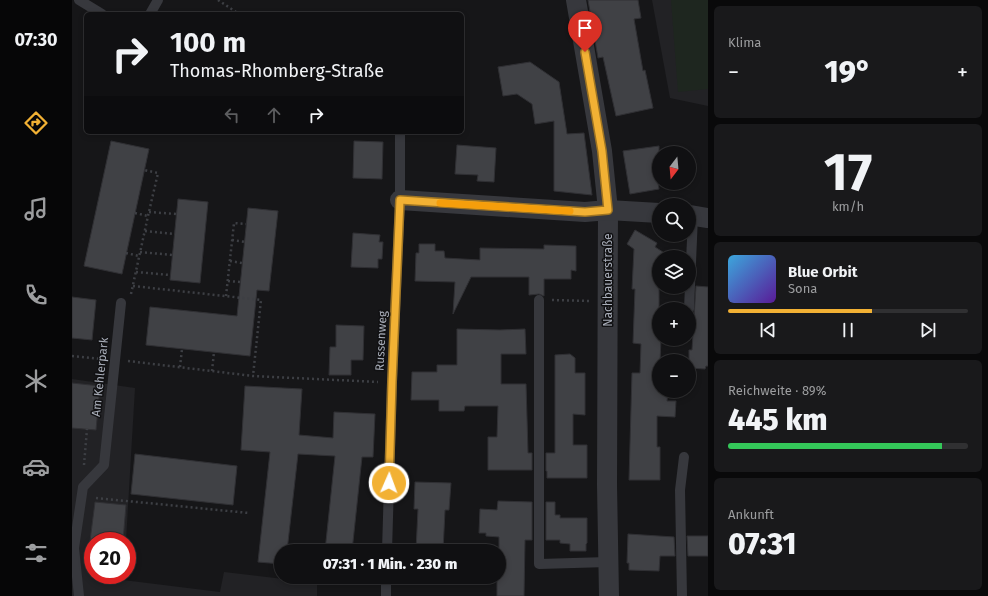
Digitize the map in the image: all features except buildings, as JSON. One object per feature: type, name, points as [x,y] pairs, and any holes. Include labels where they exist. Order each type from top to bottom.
[{"type":"street","name":"Nachbauerstraße","points":[[576,0],[602,151],[608,210],[607,485],[609,596]]},
{"type":"street","points":[[400,200],[585,212],[608,210],[652,213]]},
{"type":"lane","points":[[79,0],[99,12]]},
{"type":"lane","points":[[151,12],[158,0]]},
{"type":"lane","name":"Russenweg","points":[[387,544],[392,382],[400,200],[400,134]]},
{"type":"lane","points":[[690,302],[697,217]]},
{"type":"lane","points":[[539,300],[538,564],[608,562]]},
{"type":"lane","name":"Am Kehlerpark","points":[[79,596],[74,548],[83,487],[104,465],[121,303]]},
{"type":"lane","points":[[682,596],[680,490],[684,457]]},
{"type":"lane","points":[[386,584],[386,596]]},
{"type":"path","points":[[218,0],[236,12]]},
{"type":"path","points":[[121,303],[131,296],[158,173],[144,170]]},
{"type":"path","points":[[149,212],[176,214]]},
{"type":"path","points":[[135,213],[148,216]]},
{"type":"path","points":[[226,296],[234,223],[246,224]]},
{"type":"path","points":[[145,231],[175,234]]},
{"type":"path","points":[[232,240],[245,242]]},
{"type":"path","points":[[140,252],[172,255]]},
{"type":"path","points":[[126,253],[139,256]]},
{"type":"path","points":[[230,261],[242,263]]},
{"type":"path","points":[[136,272],[170,275]]},
{"type":"path","points":[[228,281],[240,282]]},
{"type":"path","points":[[133,286],[261,300],[253,376]]},
{"type":"path","points":[[539,300],[608,302]]},
{"type":"path","points":[[180,368],[182,349]]},
{"type":"path","points":[[212,371],[214,352]]},
{"type":"path","points":[[72,356],[253,376],[392,382]]},
{"type":"path","points":[[87,429],[88,435],[84,466],[90,480]]},
{"type":"path","points":[[82,496],[249,513]]},
{"type":"shaded area","points":[[652,0],[708,0],[708,106],[670,98]]},
{"type":"shaded area","points":[[671,0],[708,0],[708,89],[678,92]]},
{"type":"shaded area","points":[[72,379],[135,388],[127,532],[84,532],[84,584],[136,584],[136,582],[220,592],[224,572],[274,578],[274,584],[317,584],[317,596],[72,596]]},
{"type":"slow traffic","points":[[440,203],[570,211]]},
{"type":"route","points":[[389,483],[400,200],[585,212],[608,210],[602,151],[585,52]]}]
